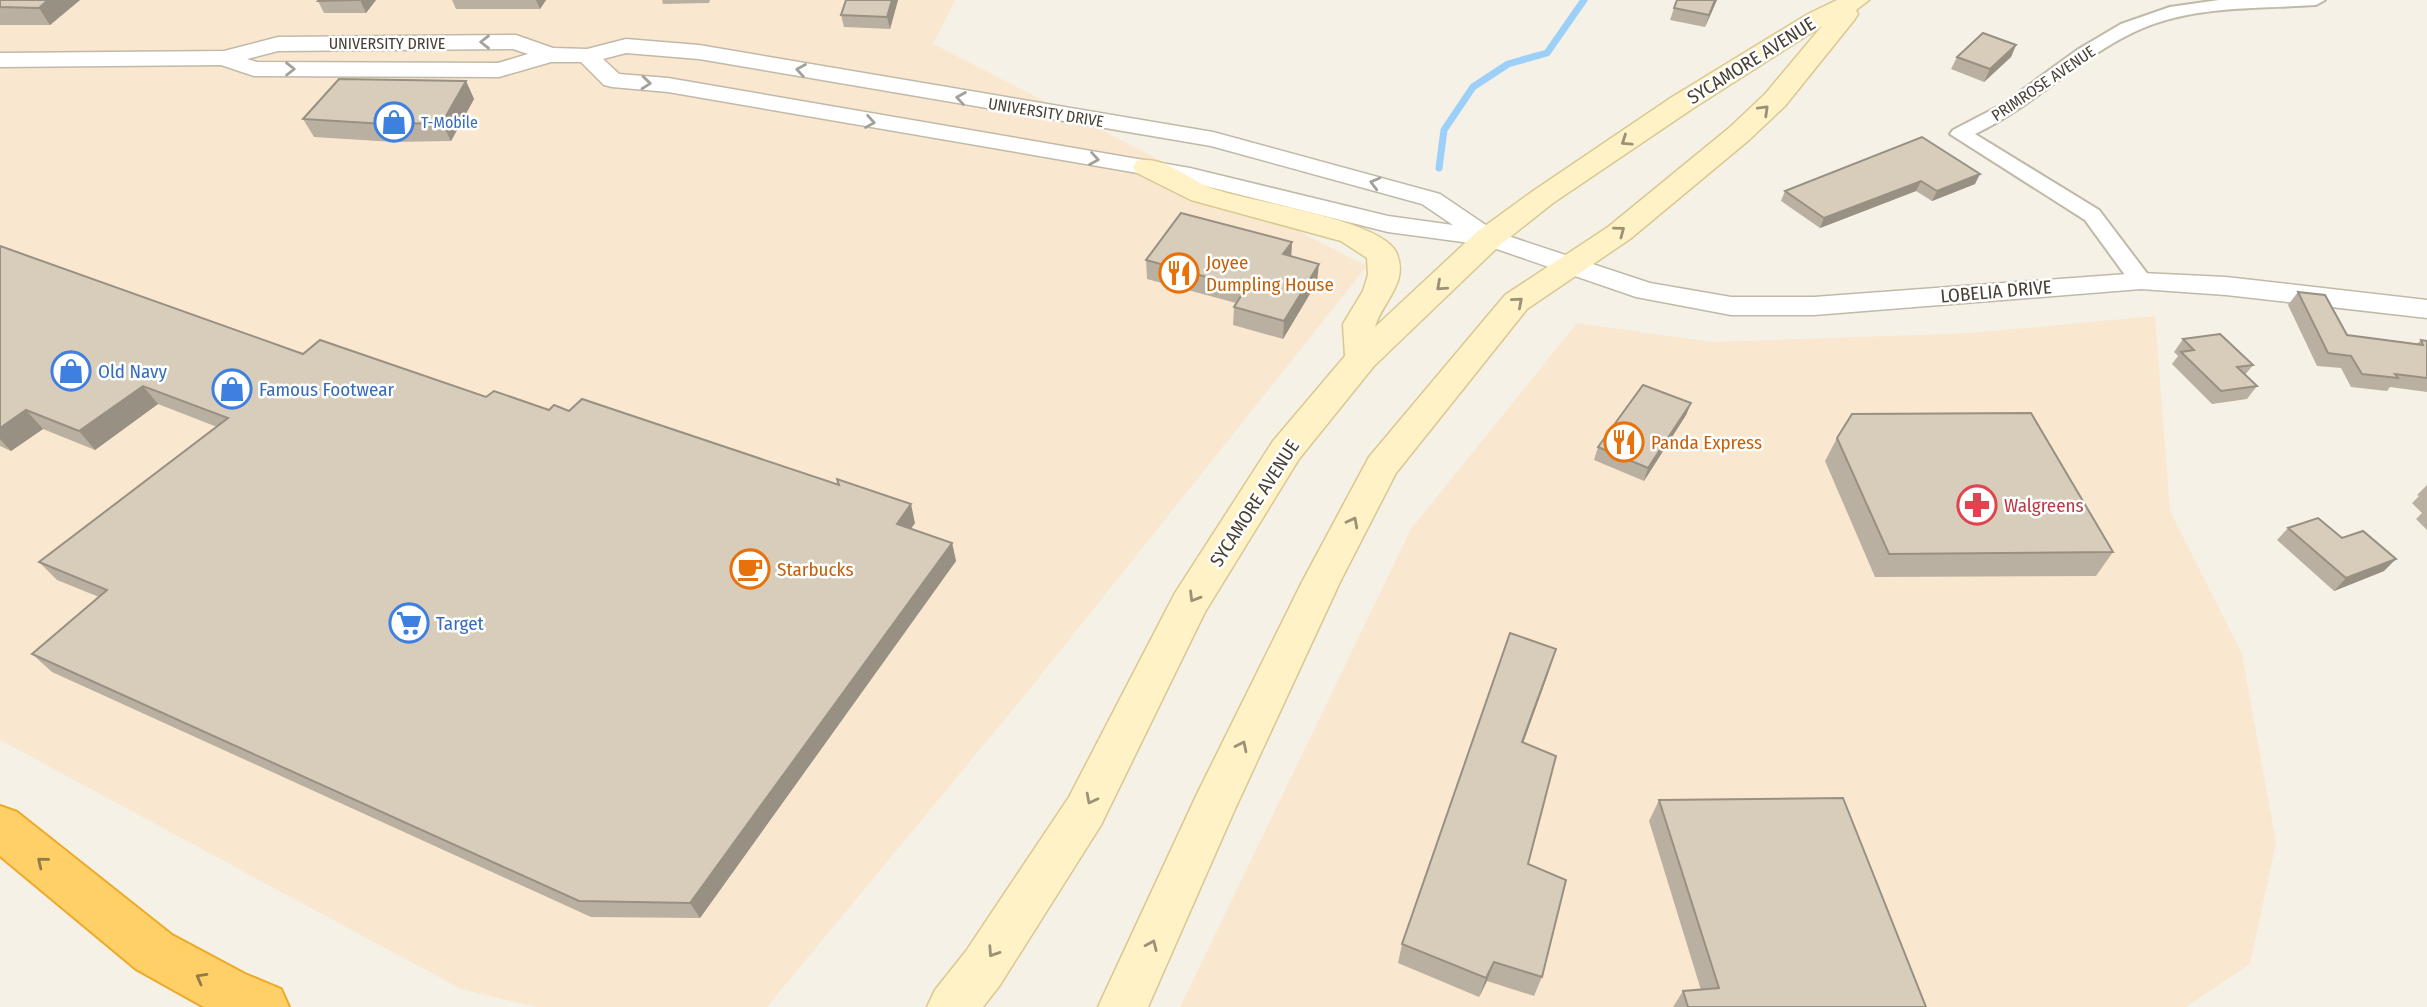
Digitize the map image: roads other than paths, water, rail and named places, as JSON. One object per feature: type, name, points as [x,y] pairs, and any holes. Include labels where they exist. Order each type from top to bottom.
[{"type":"highway","points":[[0,827],[154,951],[227,992],[262,1007]]},
{"type":"main road","name":"SYCAMORE AVENUE","points":[[952,1007],[983,968],[1085,810],[1189,604],[1286,450],[1362,358],[1489,238],[1543,197],[1682,103],[1816,19],[1855,1]]},
{"type":"main road","name":"SYCAMORE AVENUE","points":[[1123,1007],[1219,795],[1321,582],[1382,466],[1516,302],[1619,233],[1740,134],[1775,100],[1855,1]]},
{"type":"main road","points":[[1147,167],[1201,194],[1352,234],[1382,254],[1385,273],[1379,294],[1359,324],[1362,358]]},
{"type":"street","name":"PRIMROSE AVENUE","points":[[2141,281],[2092,215],[1960,134],[2015,105],[2048,77],[2127,27],[2166,15],[2210,8],[2316,0]]},
{"type":"street","name":"UNIVERSITY DRIVE","points":[[0,60],[224,58],[254,69],[499,71],[551,55],[587,56],[626,46],[699,52],[1213,139],[1432,199],[1489,238]]},
{"type":"street","name":"UNIVERSITY DRIVE","points":[[587,56],[612,80],[668,85],[1190,175],[1388,224],[1489,238],[1569,266]]},
{"type":"street","name":"LOBELIA DRIVE","points":[[1569,266],[1646,291],[1731,306],[1814,306],[2141,281],[2226,286],[2427,309]]},
{"type":"waterway","points":[[1439,168],[1444,130],[1473,87],[1508,64],[1547,53],[1584,0]]},
{"type":"place","name":"T-Mobile","points":[[394,122]]},
{"type":"place","name":"Joyee Dumpling House","points":[[1179,273]]},
{"type":"place","name":"Old Navy","points":[[71,371]]},
{"type":"place","name":"Famous Footwear","points":[[232,389]]},
{"type":"place","name":"Panda Express","points":[[1624,442]]},
{"type":"place","name":"Walgreens","points":[[1977,505]]},
{"type":"place","name":"Starbucks","points":[[750,569]]},
{"type":"place","name":"Target","points":[[409,623]]}]
